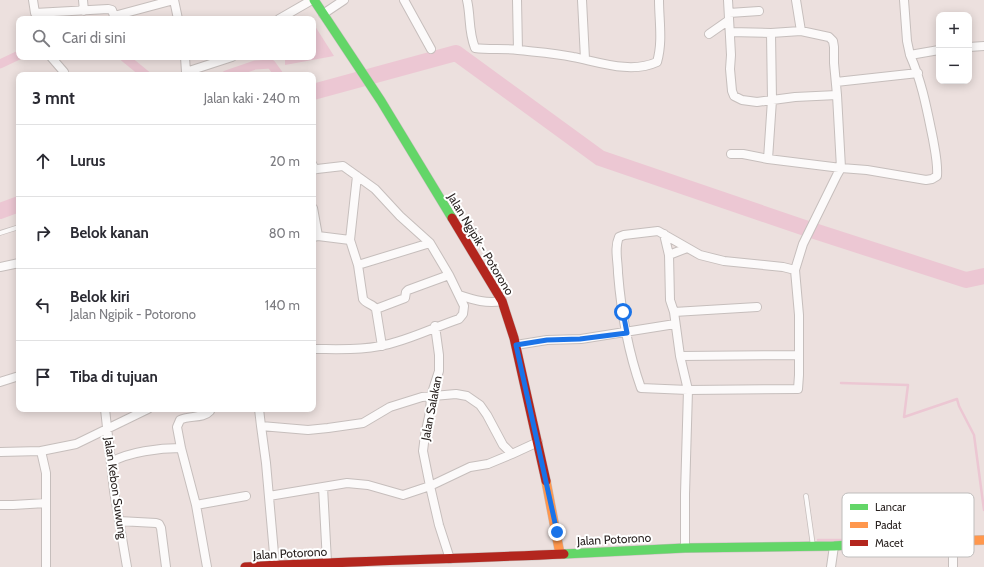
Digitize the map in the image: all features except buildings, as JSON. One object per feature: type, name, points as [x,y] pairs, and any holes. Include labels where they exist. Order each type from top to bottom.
[{"type":"street","points":[[33,0],[36,16],[108,9],[112,10],[114,16],[174,0],[177,16]]},
{"type":"street","points":[[83,0],[84,11]]},
{"type":"street","points":[[285,16],[313,0]]},
{"type":"street","name":"Jalan Ngipik - Potorono","points":[[313,0],[337,33],[381,101],[506,309],[516,345],[538,442],[557,532],[560,554]]},
{"type":"street","points":[[323,14],[344,0]]},
{"type":"street","points":[[404,0],[431,48]]},
{"type":"street","points":[[467,0],[471,36],[475,48],[518,50],[571,56],[586,60],[635,67],[648,66],[656,62],[659,53],[660,41],[658,0]]},
{"type":"street","points":[[517,0],[518,50]]},
{"type":"street","points":[[582,0],[586,60]]},
{"type":"street","points":[[728,0],[731,76],[732,91],[734,96],[748,102],[795,97],[837,95]]},
{"type":"street","points":[[796,0],[801,31]]},
{"type":"street","points":[[731,154],[743,154],[768,159],[867,170],[926,180],[937,176],[937,157],[925,97],[918,73],[910,55],[904,0]]},
{"type":"street","points":[[709,34],[729,17],[759,11]]},
{"type":"street","points":[[730,32],[770,33],[801,31],[829,37],[833,41],[841,168],[812,222],[804,240],[795,270],[799,315],[798,389],[688,390],[641,388],[627,333],[619,288],[617,242],[619,237],[624,235],[658,231],[700,255],[724,261],[783,267],[795,270]]},
{"type":"street","points":[[768,159],[772,100],[770,33]]},
{"type":"street","points":[[972,47],[984,46]]},
{"type":"street","points":[[910,55],[936,51]]},
{"type":"street","points":[[54,60],[64,72]]},
{"type":"street","points":[[185,60],[186,72],[223,60]]},
{"type":"street","points":[[836,82],[918,73]]},
{"type":"street","points":[[316,167],[343,166],[375,189],[400,216],[430,243],[449,275],[464,306],[462,316],[396,342],[382,346],[361,348],[316,349]]},
{"type":"street","points":[[357,176],[350,240],[358,265],[364,299],[376,308],[382,346]]},
{"type":"street","points":[[664,234],[668,255],[670,300],[674,312],[680,356],[688,390],[685,548]]},
{"type":"street","points":[[316,237],[350,240]]},
{"type":"street","points":[[358,265],[430,243]]},
{"type":"street","points":[[668,255],[687,248]]},
{"type":"street","points":[[1,265],[16,263]]},
{"type":"street","points":[[376,308],[405,298],[408,290],[449,275]]},
{"type":"street","points":[[459,295],[488,302],[502,301]]},
{"type":"street","points":[[674,312],[757,307]]},
{"type":"street","points":[[516,345],[547,340],[580,339],[627,333],[675,324]]},
{"type":"street","name":"Jalan Salakan","points":[[435,326],[439,355],[439,371],[431,396],[430,412],[423,451],[439,525],[450,559]]},
{"type":"street","points":[[680,356],[799,355]]},
{"type":"street","points":[[0,382],[16,377]]},
{"type":"street","points":[[261,426],[308,430],[363,422],[390,407],[422,396],[456,394],[467,396],[480,405],[503,444],[512,454]]},
{"type":"street","name":"Jalan Kebon Suwung","points":[[105,412],[119,521],[127,567]]},
{"type":"street","points":[[0,452],[41,451],[76,444],[108,430],[142,412]]},
{"type":"street","points":[[207,567],[196,505],[177,427],[180,420],[185,417],[206,415],[209,412]]},
{"type":"street","points":[[259,412],[269,496],[272,566]]},
{"type":"street","points":[[269,496],[347,483],[368,485],[403,495],[430,486],[470,467],[488,464],[538,442]]},
{"type":"street","points":[[111,462],[120,457],[153,449],[181,448]]},
{"type":"street","points":[[41,451],[46,473],[46,567]]},
{"type":"street","points":[[323,487],[327,562]]},
{"type":"street","points":[[196,505],[246,496]]},
{"type":"street","points":[[0,505],[14,506],[46,503]]},
{"type":"street","points":[[119,521],[159,524],[161,528],[166,567]]},
{"type":"street","name":"Jalan Potorono","points":[[974,540],[984,540]]},
{"type":"street","name":"Jalan Potorono","points":[[245,567],[327,562],[450,559],[685,548],[842,545]]},
{"type":"street","points":[[831,567],[834,546]]},
{"type":"lane","points":[[0,233],[16,228]]},
{"type":"lane","points":[[806,496],[813,546]]},
{"type":"shaded area","points":[[316,28],[334,56],[316,59]]},
{"type":"shaded area","points":[[285,60],[312,60],[285,65]]},
{"type":"waterway","points":[[316,91],[456,53],[600,158],[802,227],[966,280],[984,276]]},
{"type":"waterway","points":[[0,64],[16,56]]},
{"type":"waterway","points":[[128,60],[142,72]]},
{"type":"waterway","points":[[235,72],[255,65],[271,64],[277,72]]},
{"type":"waterway","points":[[0,211],[16,205]]},
{"type":"waterway","points":[[841,383],[908,385],[904,417],[957,399],[974,435],[984,510]]},
{"type":"waterway","points":[[818,540],[842,540]]},
{"type":"traffic: fast","points":[[314,0],[381,101],[452,218]]},
{"type":"traffic: fast","points":[[564,554],[685,548],[842,545]]},
{"type":"traffic: slow","points":[[546,481],[560,554]]},
{"type":"traffic: slow","points":[[974,540],[984,540]]},
{"type":"traffic: jam","points":[[452,218],[502,301],[514,338],[546,481]]},
{"type":"traffic: jam","points":[[245,567],[564,554]]},
{"type":"route","points":[[557,532],[516,345],[547,340],[580,339],[627,333],[623,312]]}]
